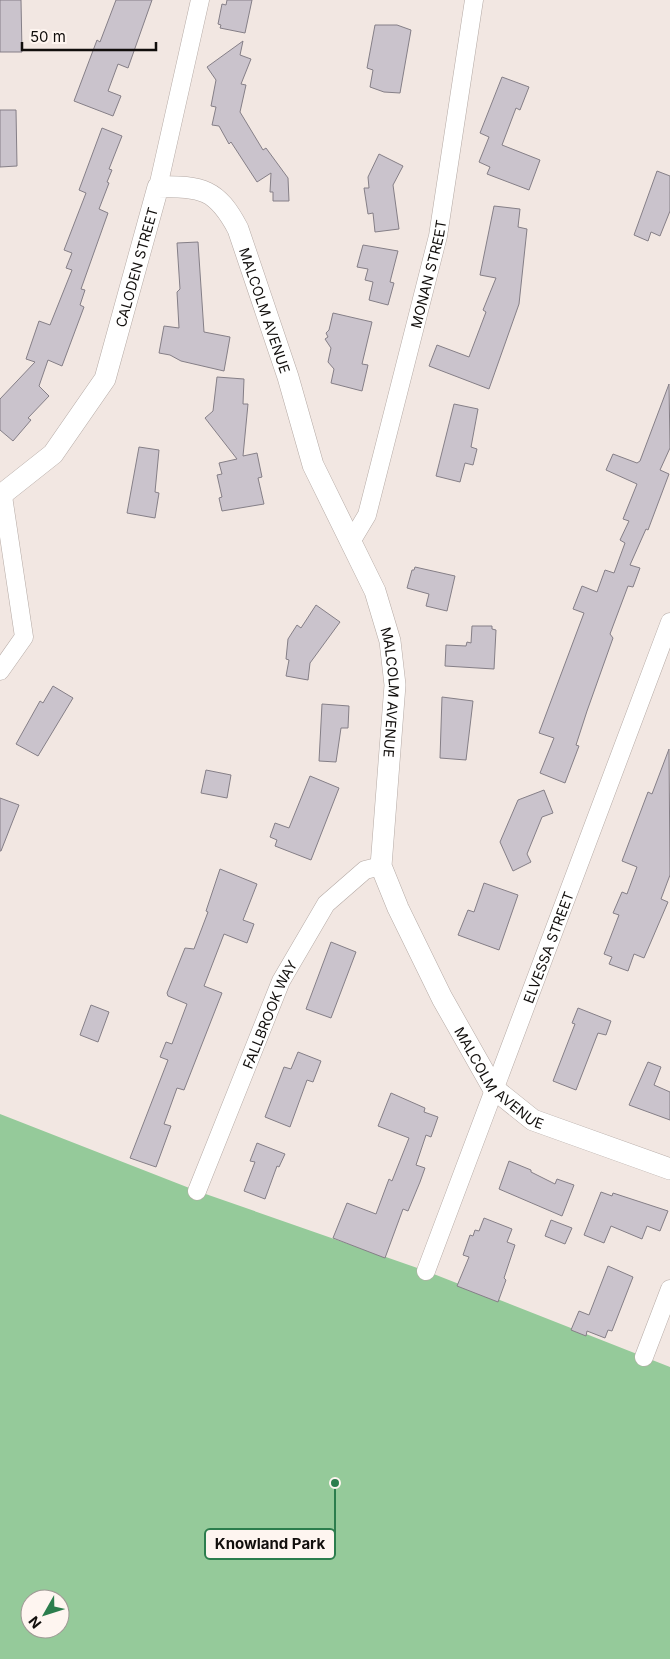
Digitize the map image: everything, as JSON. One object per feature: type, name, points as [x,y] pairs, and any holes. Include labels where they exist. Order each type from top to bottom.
[{"type":"street","name":"CALODEN STREET","points":[[1,496],[53,454],[106,379],[158,187],[200,0]]},
{"type":"street","name":"MONAN STREET","points":[[352,540],[367,515],[438,236],[474,0]]},
{"type":"street","name":"MALCOLM AVENUE","points":[[158,187],[181,187],[207,192],[226,207],[238,229],[263,299],[313,465],[376,591],[390,641],[395,685],[381,866],[398,908],[442,998],[493,1088],[533,1120],[670,1169]]},
{"type":"street","points":[[0,670],[24,637],[1,496]]},
{"type":"street","name":"ELVESSA STREET","points":[[426,1271],[493,1088],[670,622]]},
{"type":"street","name":"FALLBROOK WAY","points":[[196,1191],[281,981],[326,904],[365,870],[381,866]]},
{"type":"street","points":[[644,1357],[670,1289]]},
{"type":"green space","points":[[0,1114],[197,1191],[426,1271],[670,1367],[670,1659],[0,1659]]},
{"type":"building","points":[[0,0],[21,0],[22,52],[0,52]]},
{"type":"building","points":[[116,0],[152,0],[128,68],[118,64],[108,91],[121,96],[113,116],[74,101],[97,40],[100,42]]},
{"type":"building","points":[[227,0],[252,0],[245,33],[220,28],[221,25],[218,24],[222,4],[226,5]]},
{"type":"building","points":[[375,25],[397,25],[411,30],[400,93],[384,92],[370,87],[373,70],[367,68]]},
{"type":"building","points":[[243,41],[240,55],[251,59],[241,84],[246,85],[240,112],[263,150],[266,148],[288,178],[289,201],[273,201],[273,192],[270,192],[271,173],[257,182],[231,142],[229,144],[219,126],[212,125],[216,107],[211,106],[216,80],[207,67]]},
{"type":"building","points":[[502,77],[529,87],[520,110],[516,108],[502,145],[540,160],[529,190],[487,174],[490,167],[479,162],[489,137],[480,133]]},
{"type":"building","points":[[0,110],[16,110],[17,166],[0,167]]},
{"type":"building","points":[[102,128],[122,136],[109,169],[112,170],[107,182],[109,183],[99,209],[108,213],[81,289],[85,290],[80,305],[84,307],[62,366],[48,360],[39,386],[49,396],[28,418],[31,420],[13,441],[0,430],[0,399],[35,362],[26,359],[39,321],[50,325],[72,270],[66,268],[72,253],[64,250],[86,193],[79,190]]},
{"type":"building","points":[[379,154],[403,166],[393,185],[399,229],[375,232],[373,213],[368,214],[364,188],[369,188],[368,177]]},
{"type":"building","points":[[657,171],[670,176],[670,211],[660,236],[651,232],[648,241],[634,235]]},
{"type":"building","points":[[494,206],[520,209],[518,227],[527,229],[519,304],[489,389],[429,366],[437,345],[469,357],[486,312],[483,310],[496,278],[480,275]]},
{"type":"building","points":[[198,242],[204,332],[230,337],[224,371],[181,361],[170,355],[159,353],[164,326],[179,328],[177,292],[180,289],[177,243]]},
{"type":"building","points":[[363,245],[398,251],[390,282],[394,283],[388,305],[369,300],[373,282],[365,280],[368,269],[357,267]]},
{"type":"building","points":[[333,313],[372,322],[362,364],[368,365],[362,391],[331,383],[334,369],[328,362],[331,348],[325,339],[328,337],[326,333],[329,330]]},
{"type":"building","points":[[217,377],[244,379],[243,404],[248,404],[243,456],[257,453],[262,477],[258,478],[264,504],[222,511],[219,498],[222,497],[217,475],[222,474],[219,463],[237,459],[205,418],[213,411]]},
{"type":"building","points":[[669,384],[670,448],[660,470],[669,474],[648,530],[646,529],[630,565],[640,568],[633,587],[628,586],[610,634],[613,638],[587,711],[576,745],[579,746],[565,783],[540,773],[554,738],[539,733],[584,613],[573,609],[582,586],[597,592],[605,570],[614,573],[625,543],[620,540],[629,521],[623,519],[637,484],[606,470],[613,454],[637,463],[640,461]]},
{"type":"building","points":[[454,404],[478,409],[471,447],[477,449],[473,465],[465,463],[460,482],[436,476]]},
{"type":"building","points":[[139,447],[159,450],[155,492],[159,493],[155,518],[127,513]]},
{"type":"building","points":[[415,567],[455,576],[447,611],[426,606],[429,594],[407,588],[412,570]]},
{"type":"building","points":[[316,605],[340,622],[310,663],[308,680],[286,676],[289,660],[286,659],[288,639],[297,625],[301,628]]},
{"type":"building","points":[[472,626],[492,626],[492,629],[496,630],[494,669],[445,666],[446,645],[466,646],[467,642],[471,643]]},
{"type":"building","points":[[53,686],[73,698],[38,756],[16,744],[40,701],[43,703]]},
{"type":"building","points":[[442,697],[473,701],[466,760],[440,758]]},
{"type":"building","points":[[322,704],[349,706],[348,728],[341,728],[336,762],[319,761]]},
{"type":"building","points":[[669,749],[670,875],[661,899],[668,902],[644,958],[634,954],[628,971],[609,964],[612,957],[604,954],[619,915],[613,913],[622,892],[627,894],[637,867],[622,861],[648,792],[652,794]]},
{"type":"building","points":[[206,770],[231,775],[227,798],[201,793]]},
{"type":"building","points":[[310,776],[339,788],[311,860],[275,846],[277,840],[270,837],[275,823],[289,828]]},
{"type":"building","points":[[544,790],[553,813],[542,817],[527,854],[531,862],[513,871],[500,842],[518,800]]},
{"type":"building","points":[[0,798],[19,805],[1,851],[0,851]]},
{"type":"building","points":[[220,869],[257,884],[243,920],[254,924],[247,943],[224,934],[204,986],[222,993],[184,1090],[177,1088],[164,1124],[171,1126],[156,1167],[130,1158],[168,1060],[160,1057],[166,1042],[172,1044],[187,1004],[168,996],[167,993],[185,948],[194,949],[208,912],[206,911]]},
{"type":"building","points":[[484,883],[518,895],[499,950],[458,935],[468,910],[474,912]]},
{"type":"building","points":[[331,942],[356,952],[331,1018],[306,1009]]},
{"type":"building","points":[[91,1005],[109,1012],[98,1042],[80,1035]]},
{"type":"building","points":[[578,1008],[611,1021],[606,1035],[598,1033],[576,1090],[553,1081],[575,1024],[572,1023]]},
{"type":"building","points":[[298,1052],[321,1061],[313,1082],[307,1080],[290,1127],[265,1117],[284,1067],[291,1069]]},
{"type":"building","points":[[648,1062],[661,1067],[654,1085],[670,1092],[670,1120],[629,1105]]},
{"type":"building","points":[[391,1093],[425,1108],[424,1112],[438,1117],[431,1137],[426,1135],[416,1165],[425,1168],[420,1182],[408,1211],[403,1209],[385,1258],[333,1238],[347,1203],[376,1214],[389,1179],[392,1181],[409,1138],[378,1126]]},
{"type":"building","points":[[257,1143],[285,1154],[279,1167],[277,1166],[265,1199],[244,1191],[255,1162],[250,1161]]},
{"type":"building","points":[[509,1161],[531,1170],[531,1172],[555,1184],[557,1179],[574,1185],[562,1216],[499,1189]]},
{"type":"building","points":[[601,1192],[612,1196],[613,1193],[668,1211],[660,1231],[647,1226],[642,1239],[611,1226],[604,1243],[584,1235]]},
{"type":"building","points":[[484,1218],[512,1229],[507,1242],[515,1245],[498,1302],[457,1286],[469,1257],[463,1255],[470,1235],[473,1236],[475,1230],[479,1231]]},
{"type":"building","points":[[551,1220],[572,1228],[565,1244],[545,1236]]},
{"type":"building","points":[[608,1266],[633,1277],[612,1331],[608,1330],[605,1338],[587,1331],[586,1336],[571,1330],[579,1311],[589,1315]]},
{"type":"place","name":"Knowland Park","points":[[335,1483]]}]
